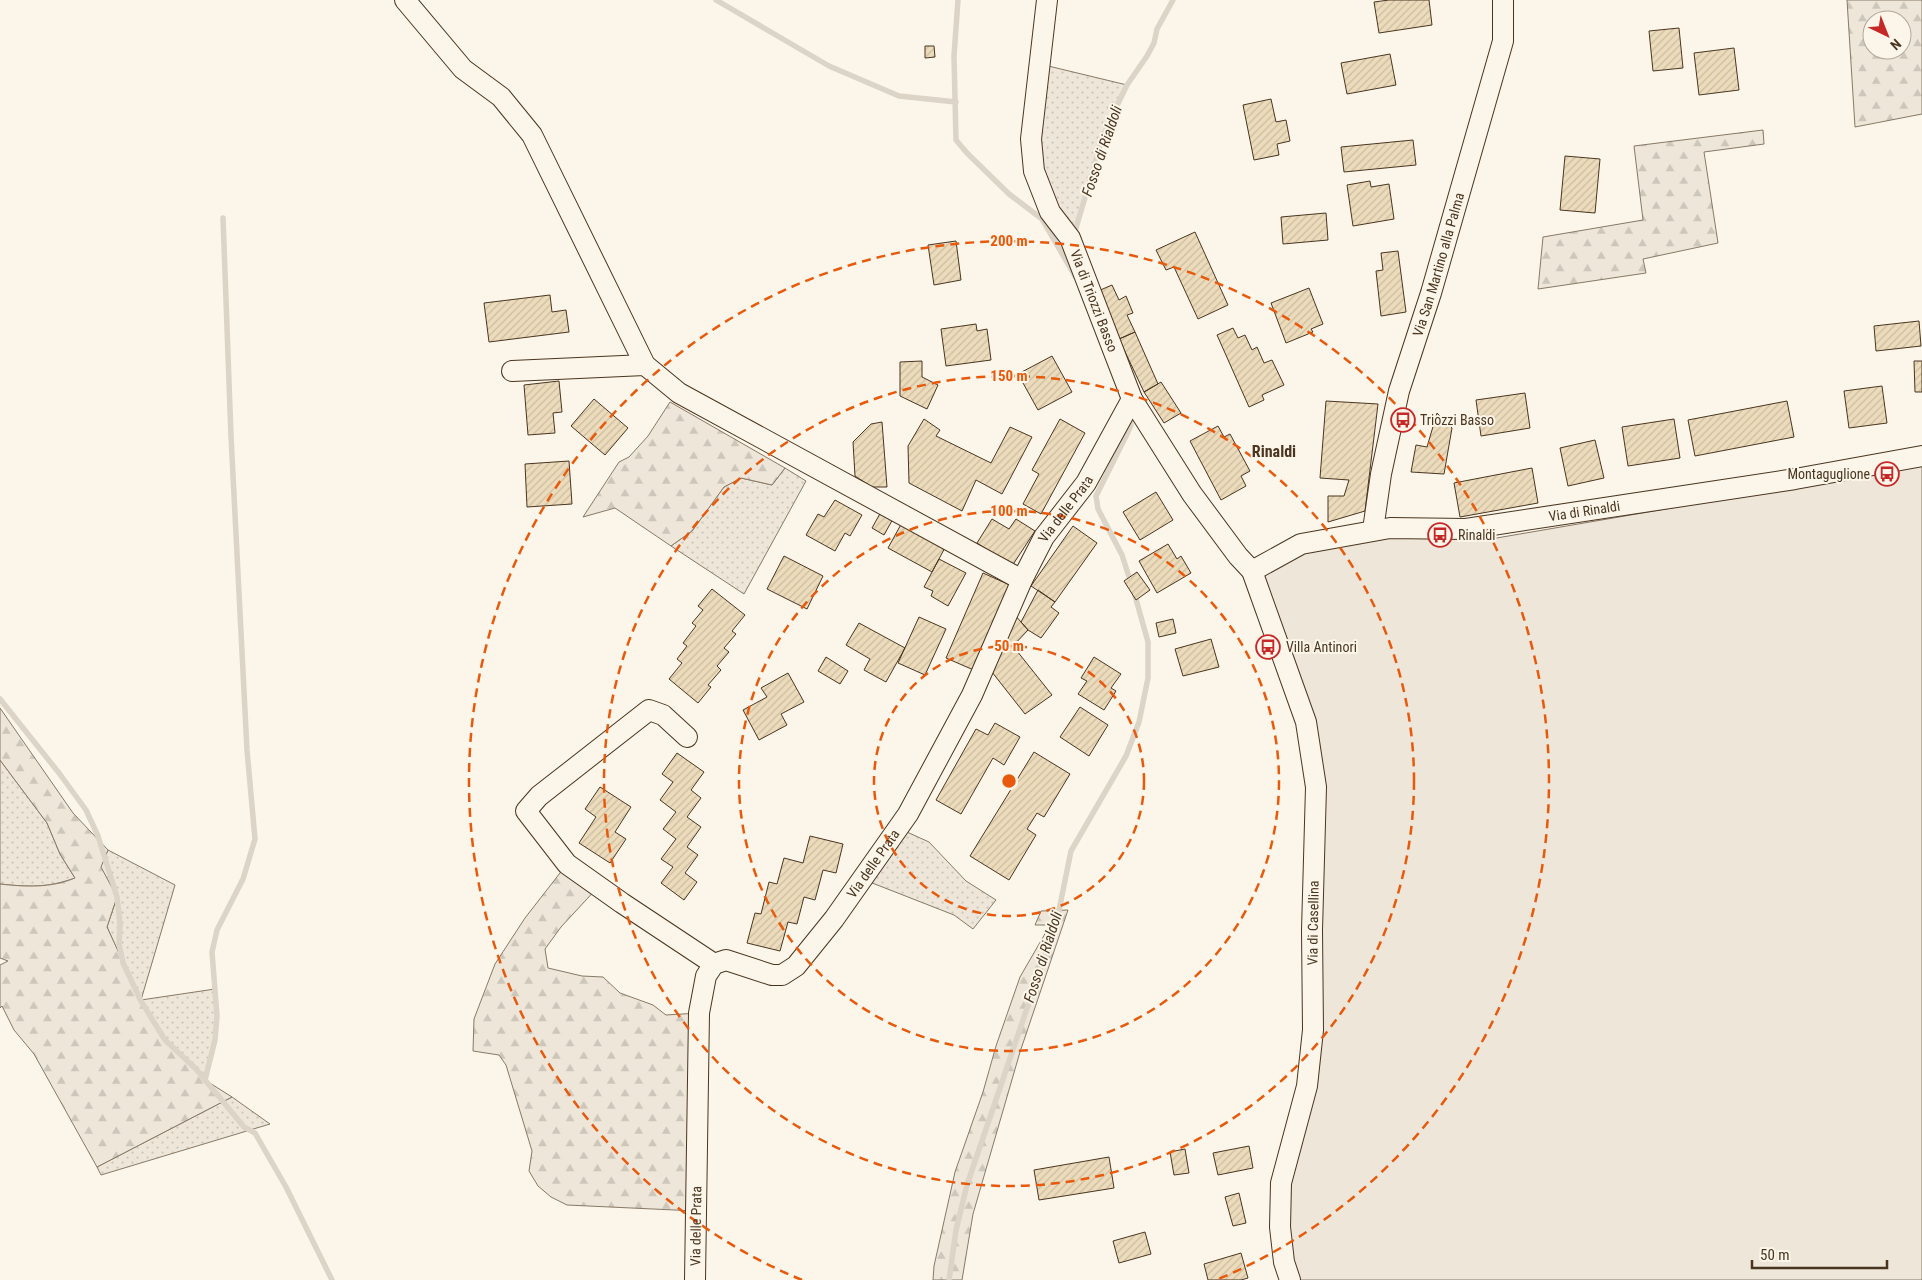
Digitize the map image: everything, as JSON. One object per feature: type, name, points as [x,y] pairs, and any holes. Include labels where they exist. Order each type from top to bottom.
[{"type":"street","points":[[405,0],[412,11],[463,69],[501,97],[532,136],[645,365],[679,393],[1022,580]]},
{"type":"street","name":"Via di Triozzi Basso","points":[[1048,0],[1031,139],[1034,171],[1050,212],[1070,238],[1132,399],[1192,494],[1238,556],[1252,571]]},
{"type":"street","name":"Via San Martino alla Palma","points":[[1373,530],[1381,474],[1399,391],[1431,293],[1503,41],[1503,0]]},
{"type":"street","points":[[512,371],[645,365]]},
{"type":"street","name":"Via delle Prata","points":[[695,1280],[699,1013],[706,976],[714,964],[726,960],[772,975],[782,975],[796,966],[834,919],[908,814],[972,694],[1022,580],[1044,537],[1086,483],[1132,399]]},
{"type":"street","name":"Via di Rinaldi","points":[[1252,571],[1301,544],[1373,530],[1390,528],[1466,529],[1795,479],[1922,456]]},
{"type":"street","name":"Via di Casellina","points":[[1252,571],[1306,722],[1316,786],[1312,930],[1313,1030],[1307,1086],[1281,1184],[1280,1227],[1284,1262],[1290,1280]]},
{"type":"street","points":[[687,737],[663,715],[649,710],[539,796],[526,811],[567,864],[714,964]]},
{"type":"green space","points":[[1847,0],[1922,0],[1922,114],[1855,127]]},
{"type":"green space","points":[[1040,64],[1127,85],[1101,143],[1076,228],[1070,238],[1034,171]]},
{"type":"green space","points":[[1763,130],[1764,144],[1704,152],[1718,243],[1643,259],[1646,273],[1538,289],[1543,237],[1643,220],[1634,146]]},
{"type":"green space","points":[[670,402],[785,468],[772,485],[741,478],[724,487],[692,531],[671,546],[615,508],[583,517],[619,462],[629,457],[648,436]]},
{"type":"green space","points":[[1922,465],[1922,1280],[1290,1280],[1280,1227],[1307,1086],[1316,787],[1252,571],[1373,530],[1485,540]]},
{"type":"green space","points":[[785,468],[806,481],[744,594],[671,546],[692,531],[724,487],[741,478],[772,485]]},
{"type":"green space","points":[[0,708],[73,813],[108,850],[101,867],[117,897],[107,927],[141,1001],[165,1040],[205,1080],[232,1097],[97,1167],[34,1054],[14,1030],[2,1006],[0,1008],[0,965],[8,961],[0,958],[0,884],[38,886],[57,884],[75,878],[60,854],[47,823],[0,760]]},
{"type":"green space","points":[[0,760],[47,823],[60,854],[75,878],[56,884],[38,886],[0,884]]},
{"type":"green space","points":[[898,828],[929,842],[966,881],[996,900],[973,929],[954,915],[862,879]]},
{"type":"green space","points":[[108,850],[175,885],[141,1000],[107,927],[117,897],[100,867]]},
{"type":"green space","points":[[567,864],[599,886],[561,927],[545,949],[548,968],[582,976],[603,977],[620,993],[653,1005],[666,1015],[699,1013],[696,1211],[567,1205],[551,1197],[538,1186],[529,1171],[532,1151],[506,1065],[499,1055],[473,1051],[474,1019],[495,964],[525,918]]},
{"type":"green space","points":[[1068,910],[1020,1052],[973,1214],[962,1280],[933,1280],[934,1266],[955,1172],[983,1092],[996,1046],[1020,977],[1050,925],[1035,925],[1041,911]]},
{"type":"green space","points":[[215,989],[217,1016],[215,1040],[205,1080],[164,1038],[141,1000]]},
{"type":"green space","points":[[232,1097],[270,1124],[101,1175],[97,1167]]},
{"type":"building","points":[[1429,0],[1432,25],[1379,33],[1374,2]]},
{"type":"building","points":[[1679,28],[1683,68],[1653,71],[1649,31]]},
{"type":"building","points":[[925,46],[934,46],[935,57],[925,58]]},
{"type":"building","points":[[1734,48],[1739,90],[1699,95],[1694,53]]},
{"type":"building","points":[[1390,54],[1396,85],[1347,94],[1341,63]]},
{"type":"building","points":[[1271,99],[1276,122],[1286,120],[1290,141],[1277,144],[1279,155],[1254,160],[1243,105]]},
{"type":"building","points":[[1413,140],[1416,165],[1344,172],[1341,147]]},
{"type":"building","points":[[1565,156],[1600,159],[1595,213],[1560,210]]},
{"type":"building","points":[[1370,181],[1371,187],[1389,184],[1394,219],[1353,226],[1347,185]]},
{"type":"building","points":[[1326,213],[1328,240],[1283,244],[1281,217]]},
{"type":"building","points":[[1195,232],[1228,305],[1198,319],[1174,267],[1166,270],[1156,250]]},
{"type":"building","points":[[956,241],[961,280],[934,285],[928,245]]},
{"type":"building","points":[[1398,251],[1406,312],[1381,316],[1376,271],[1383,270],[1381,253]]},
{"type":"building","points":[[1112,285],[1119,300],[1126,296],[1133,313],[1127,315],[1135,332],[1119,339],[1098,291]]},
{"type":"building","points":[[1309,288],[1323,324],[1311,329],[1313,332],[1286,343],[1271,303]]},
{"type":"building","points":[[550,295],[552,312],[566,310],[569,332],[489,342],[484,303]]},
{"type":"building","points":[[1919,321],[1921,346],[1876,351],[1874,326]]},
{"type":"building","points":[[976,324],[977,331],[987,329],[991,360],[946,366],[941,329]]},
{"type":"building","points":[[1233,328],[1238,338],[1245,335],[1252,350],[1257,347],[1264,363],[1272,360],[1284,385],[1262,395],[1264,400],[1249,407],[1217,335]]},
{"type":"building","points":[[1135,332],[1158,384],[1144,392],[1119,339]]},
{"type":"building","points":[[1052,356],[1072,392],[1038,410],[1018,374]]},
{"type":"building","points":[[922,361],[922,377],[938,385],[927,409],[900,396],[900,362]]},
{"type":"building","points":[[1914,361],[1922,361],[1922,392],[1915,392]]},
{"type":"building","points":[[559,381],[562,412],[553,413],[555,433],[528,435],[524,385]]},
{"type":"building","points":[[1161,382],[1181,413],[1164,423],[1144,392]]},
{"type":"building","points":[[1882,386],[1887,423],[1849,428],[1844,391]]},
{"type":"building","points":[[1525,393],[1530,428],[1481,436],[1476,400]]},
{"type":"building","points":[[594,399],[628,428],[605,455],[571,426]]},
{"type":"building","points":[[1326,401],[1378,404],[1365,511],[1328,522],[1328,496],[1344,496],[1349,480],[1320,478]]},
{"type":"building","points":[[1787,401],[1794,437],[1695,456],[1688,420]]},
{"type":"building","points":[[1437,413],[1452,428],[1444,474],[1411,472],[1416,445],[1427,447]]},
{"type":"building","points":[[924,419],[940,430],[936,436],[991,463],[1010,427],[1032,437],[1002,494],[976,480],[962,511],[909,483],[908,446]]},
{"type":"building","points":[[1060,419],[1085,433],[1041,514],[1023,504],[1039,474],[1032,470]]},
{"type":"building","points":[[1674,419],[1680,458],[1628,466],[1622,427]]},
{"type":"building","points":[[882,422],[887,487],[872,487],[855,476],[853,442],[871,424]]},
{"type":"building","points":[[1218,426],[1224,437],[1230,434],[1250,471],[1241,476],[1246,486],[1221,500],[1190,441]]},
{"type":"building","points":[[1595,440],[1604,478],[1568,486],[1560,448]]},
{"type":"building","points":[[569,461],[572,504],[527,507],[525,464]]},
{"type":"building","points":[[1532,468],[1538,503],[1460,517],[1454,483]]},
{"type":"building","points":[[1156,492],[1173,520],[1140,540],[1123,512]]},
{"type":"building","points":[[835,500],[862,515],[850,536],[845,533],[835,551],[806,535],[818,514],[824,517]]},
{"type":"building","points":[[882,510],[894,517],[884,535],[872,528]]},
{"type":"building","points":[[904,519],[948,542],[932,572],[888,548]]},
{"type":"building","points":[[992,519],[1009,529],[1016,519],[1035,531],[1012,566],[977,543]]},
{"type":"building","points":[[1073,526],[1097,543],[1055,602],[1031,586]]},
{"type":"building","points":[[1168,544],[1177,559],[1181,556],[1191,573],[1157,593],[1139,561]]},
{"type":"building","points":[[784,556],[823,576],[807,609],[767,589]]},
{"type":"building","points":[[939,559],[966,573],[948,606],[931,596],[933,591],[924,587]]},
{"type":"building","points":[[1137,572],[1150,590],[1136,600],[1124,581]]},
{"type":"building","points":[[983,573],[1012,586],[976,671],[946,658]]},
{"type":"building","points":[[712,589],[745,615],[732,631],[736,634],[724,648],[729,652],[717,666],[721,670],[708,685],[711,687],[698,703],[669,679],[682,663],[677,659],[687,646],[683,643],[696,626],[692,623],[703,610],[698,606]]},
{"type":"building","points":[[1038,590],[1055,602],[1051,607],[1059,613],[1041,638],[1028,630],[1021,622]]},
{"type":"building","points":[[1014,614],[1028,630],[1013,646],[1052,695],[1025,714],[988,667]]},
{"type":"building","points":[[919,617],[946,629],[925,675],[898,663]]},
{"type":"building","points":[[1173,619],[1176,633],[1159,637],[1156,623]]},
{"type":"building","points":[[859,623],[905,648],[886,682],[864,670],[870,659],[846,645]]},
{"type":"building","points":[[1211,639],[1219,667],[1183,676],[1175,649]]},
{"type":"building","points":[[826,657],[848,671],[840,684],[818,671]]},
{"type":"building","points":[[1094,657],[1121,674],[1111,688],[1116,691],[1104,710],[1078,694],[1087,681],[1081,678]]},
{"type":"building","points":[[788,673],[804,702],[781,714],[787,725],[759,740],[743,710],[767,697],[761,688]]},
{"type":"building","points":[[1080,707],[1108,725],[1089,756],[1060,737]]},
{"type":"building","points":[[995,723],[1020,737],[1004,765],[993,758],[961,814],[936,800],[976,729],[988,735]]},
{"type":"building","points":[[1034,752],[1070,774],[1044,817],[1037,813],[1027,829],[1036,835],[1009,880],[970,856]]},
{"type":"building","points":[[677,753],[704,772],[691,790],[701,798],[687,817],[701,827],[687,847],[698,855],[685,873],[697,882],[684,900],[661,883],[673,867],[661,859],[676,839],[663,829],[676,812],[660,800],[673,782],[662,774]]},
{"type":"building","points":[[600,787],[631,807],[615,832],[626,839],[610,863],[579,843],[596,817],[585,809]]},
{"type":"building","points":[[810,836],[843,844],[836,873],[823,870],[815,900],[804,897],[797,924],[788,922],[780,951],[747,943],[755,913],[761,914],[769,882],[777,884],[784,858],[803,863]]},
{"type":"building","points":[[1249,1146],[1253,1168],[1218,1175],[1213,1153]]},
{"type":"building","points":[[1185,1149],[1189,1173],[1174,1175],[1170,1152]]},
{"type":"building","points":[[1109,1157],[1114,1188],[1039,1200],[1034,1170]]},
{"type":"building","points":[[1239,1193],[1246,1223],[1233,1226],[1225,1197]]},
{"type":"building","points":[[1145,1232],[1151,1254],[1119,1263],[1113,1241]]},
{"type":"building","points":[[1241,1253],[1248,1278],[1241,1280],[1208,1280],[1204,1264]]},
{"type":"waterway","points":[[716,0],[829,66],[899,96],[956,102]]},
{"type":"waterway","points":[[958,0],[954,56],[956,140],[1009,194],[1042,219],[1075,276]]},
{"type":"waterway","name":"Fosso di Rialdoli","points":[[1069,232],[1076,228],[1101,143],[1110,120],[1127,85],[1154,43],[1157,29],[1173,0]]},
{"type":"waterway","points":[[205,1080],[215,1040],[217,1016],[212,952],[217,930],[243,879],[255,839],[247,750],[231,436],[223,218]]},
{"type":"waterway","points":[[1130,416],[1131,425],[1096,496],[1098,509],[1122,555],[1131,583]]},
{"type":"waterway","name":"Fosso di Rialdoli","points":[[949,1280],[956,1230],[967,1185],[1057,920],[1071,851],[1126,756],[1139,722],[1148,678],[1148,642],[1134,592]]},
{"type":"waterway","points":[[0,699],[86,810],[98,836],[117,897],[120,923],[119,944],[123,963],[141,1001],[165,1040],[196,1069],[244,1127],[255,1133],[286,1187],[332,1280]]},
{"type":"place","name":"Triozzi Basso","points":[[1403,420]]},
{"type":"place","name":"Montaguglione","points":[[1887,474]]},
{"type":"place","name":"Rinaldi","points":[[1440,535]]},
{"type":"place","name":"Villa Antinori","points":[[1268,647]]},
{"type":"district","name":"Rinaldi","points":[[1274,451]]}]
